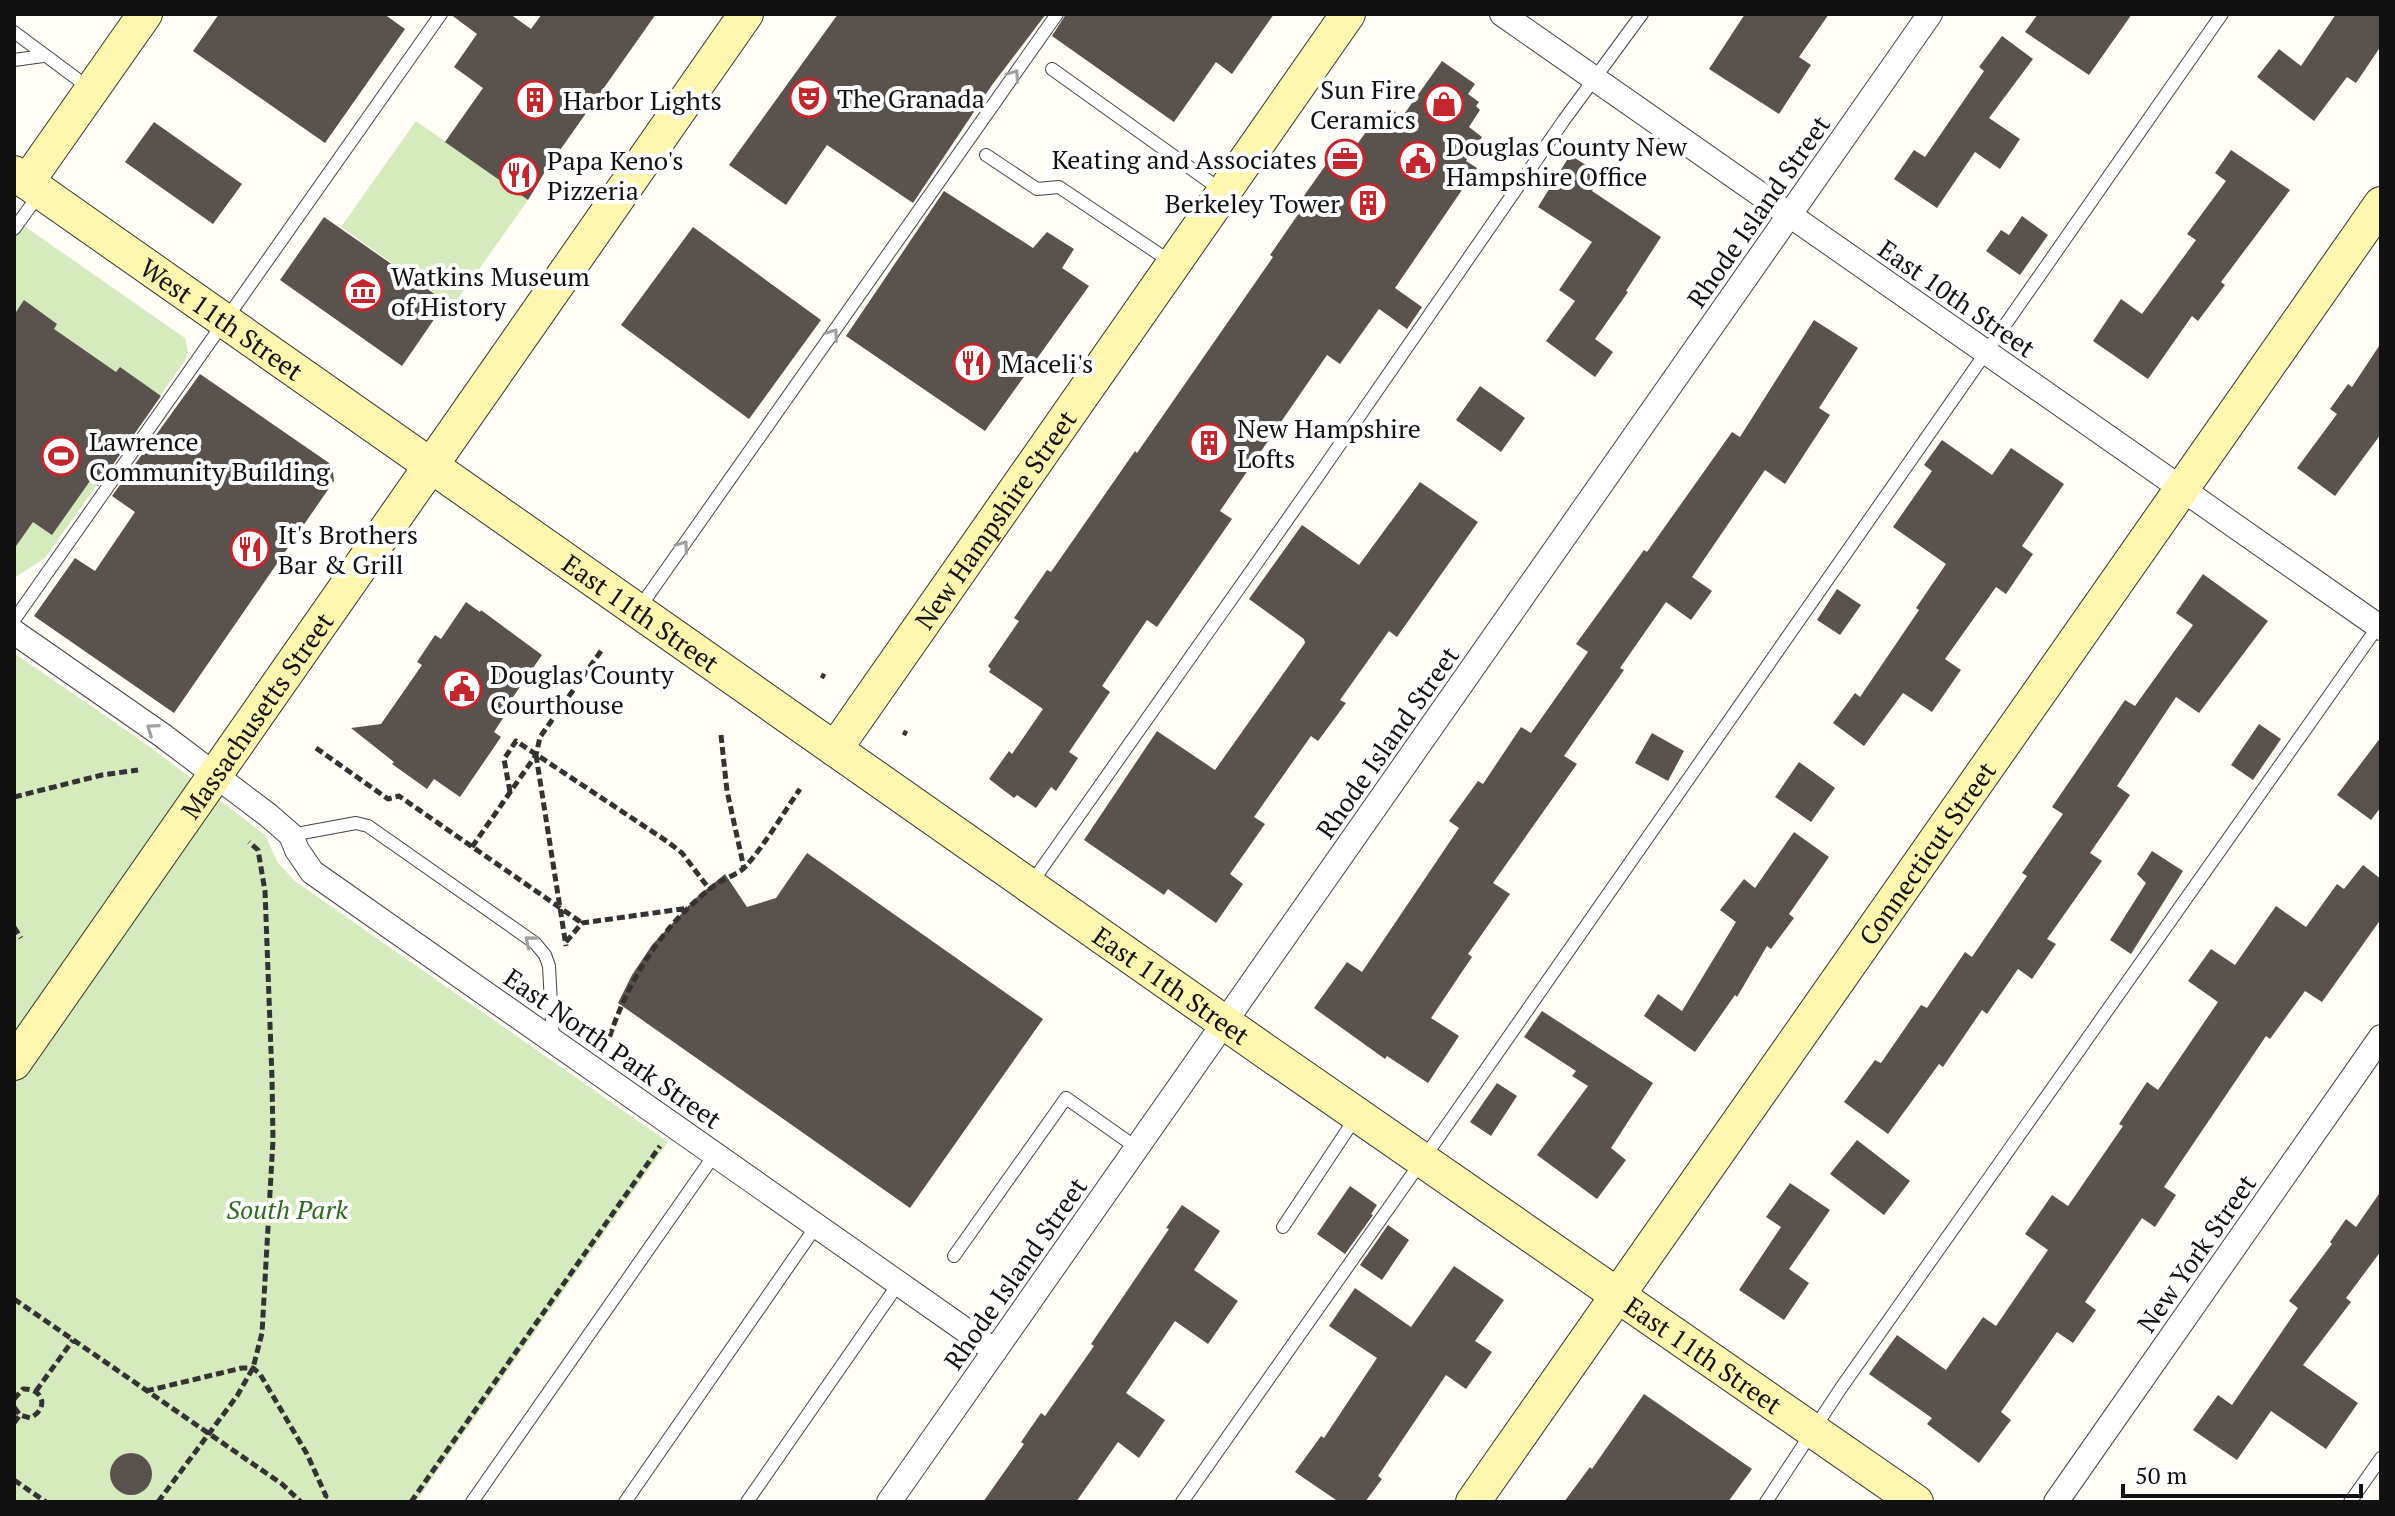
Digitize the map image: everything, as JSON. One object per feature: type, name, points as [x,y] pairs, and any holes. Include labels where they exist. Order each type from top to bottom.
[{"type":"street","points":[[27,182],[145,14]]},
{"type":"street","name":"Massachusetts Street","points":[[14,1063],[746,14]]},
{"type":"street","name":"New Hampshire Street","points":[[835,749],[1348,14]]},
{"type":"street","name":"East 10th Street","points":[[1502,14],[2380,625]]},
{"type":"street","name":"Rhode Island Street","points":[[889,1502],[1930,14]]},
{"type":"street","name":"West 11th Street","points":[[27,182],[431,465]]},
{"type":"street","name":"Connecticut Street","points":[[1473,1502],[2381,204]]},
{"type":"street","name":"East 11th Street","points":[[431,465],[1916,1502]]},
{"type":"street","name":"East North Park Street","points":[[14,632],[215,775],[291,835],[312,872],[995,1351]]},
{"type":"street","name":"New York Street","points":[[2056,1502],[2381,1037]]},
{"type":"lane","points":[[14,620],[441,14]]},
{"type":"lane","points":[[638,610],[1057,14]]},
{"type":"lane","points":[[1030,885],[1642,14]]},
{"type":"lane","points":[[1182,1502],[2222,14]]},
{"type":"lane","points":[[14,32],[92,90]]},
{"type":"lane","points":[[14,60],[43,56]]},
{"type":"lane","points":[[1052,69],[1224,192]]},
{"type":"lane","points":[[986,155],[1037,189],[1059,187],[1174,263]]},
{"type":"lane","points":[[14,229],[27,182]]},
{"type":"lane","points":[[1766,1502],[1841,1388],[2380,625]]},
{"type":"lane","points":[[291,835],[356,823],[368,826],[535,943],[549,966],[553,1040]]},
{"type":"lane","points":[[954,1256],[1066,1098],[1137,1148]]},
{"type":"lane","points":[[1283,1227],[1358,1115]]},
{"type":"lane","points":[[472,1502],[715,1154]]},
{"type":"lane","points":[[625,1502],[817,1225]]},
{"type":"lane","points":[[747,1502],[899,1283]]},
{"type":"lane","points":[[2350,1502],[2381,1458]]},
{"type":"path","points":[[568,957],[536,755],[540,737],[601,651]]},
{"type":"path","points":[[721,735],[727,791],[744,869]]},
{"type":"path","points":[[510,792],[504,759],[516,741],[668,842],[682,853],[710,890]]},
{"type":"path","points":[[316,748],[388,799],[399,796],[582,923]]},
{"type":"path","points":[[472,847],[536,755]]},
{"type":"path","points":[[14,797],[102,775],[138,770]]},
{"type":"path","points":[[595,1046],[605,1053],[619,1013],[650,952],[710,890],[744,869],[800,789]]},
{"type":"path","points":[[158,1502],[237,1396],[253,1368],[262,1333],[273,1140],[265,891],[258,850],[249,842]]},
{"type":"path","points":[[566,942],[582,923],[690,908]]},
{"type":"path","points":[[14,927],[21,938]]},
{"type":"path","points":[[411,1502],[674,1125]]},
{"type":"path","points":[[14,1299],[282,1484],[301,1502]]},
{"type":"path","points":[[36,1391],[73,1340]]},
{"type":"path","points":[[145,1391],[253,1368],[260,1374],[307,1454],[326,1496],[322,1502]]},
{"type":"path","points":[[14,1399],[23,1389],[36,1391]]},
{"type":"path","points":[[14,1407],[20,1415],[30,1418],[39,1413],[43,1404],[36,1391]]},
{"type":"path","points":[[14,1423],[20,1415]]},
{"type":"path","points":[[14,1480],[46,1502]]},
{"type":"green space","points":[[416,121],[528,200],[453,306],[341,227]]},
{"type":"green space","points":[[14,219],[185,338],[188,352],[45,558],[14,578]]},
{"type":"green space","name":"South Park","points":[[14,653],[149,746],[265,835],[278,863],[295,881],[668,1142],[416,1502],[14,1502]]},
{"type":"building","points":[[219,14],[384,14],[405,29],[325,143],[193,51]]},
{"type":"building","points":[[450,14],[510,14],[531,29],[542,14],[656,14],[528,200],[445,142],[483,88],[454,67],[477,34]]},
{"type":"building","points":[[838,14],[1046,14],[992,85],[913,203],[827,145],[786,205],[729,165]]},
{"type":"building","points":[[1066,14],[1274,14],[1232,74],[1216,62],[1174,122],[1052,36]]},
{"type":"building","points":[[1745,14],[1829,14],[1799,57],[1811,65],[1779,114],[1709,69]]},
{"type":"building","points":[[2038,14],[2132,14],[2089,75],[2025,32]]},
{"type":"building","points":[[2336,14],[2381,14],[2381,46],[2356,83],[2347,77],[2314,121],[2257,77],[2279,49],[2301,66]]},
{"type":"building","points":[[2002,36],[2033,59],[1989,118],[2020,139],[2000,169],[1975,152],[1937,208],[1894,179],[1914,150],[1925,157],[1984,71],[1979,67]]},
{"type":"building","name":"New Hampshire Lofts","points":[[1442,61],[1475,84],[1468,94],[1479,102],[1476,106],[1480,110],[1469,127],[1482,137],[1466,161],[1477,168],[1395,288],[1422,307],[1407,329],[1379,309],[1340,364],[1327,355],[1220,511],[1232,519],[1157,627],[1147,620],[1102,686],[1110,692],[1069,752],[1078,758],[1056,791],[1051,787],[1036,808],[1017,795],[1014,798],[989,779],[1009,751],[1012,754],[1043,709],[989,672],[991,669],[988,666],[1019,621],[1014,618],[1047,570],[1051,572],[1135,451],[1137,453],[1273,257],[1270,255],[1306,203],[1301,200],[1342,142],[1353,150],[1371,125],[1377,129],[1391,109],[1402,117]]},
{"type":"building","points":[[154,122],[242,184],[213,224],[125,162]]},
{"type":"building","points":[[2231,150],[2290,190],[2221,282],[2225,285],[2198,321],[2192,316],[2148,379],[2093,341],[2121,299],[2142,314],[2196,240],[2187,234],[2226,181],[2215,173]]},
{"type":"building","points":[[1570,155],[1602,175],[1592,191],[1661,237],[1595,339],[1613,352],[1595,377],[1546,341],[1575,301],[1559,290],[1592,242],[1538,207]]},
{"type":"building","points":[[944,191],[1033,248],[1047,232],[1074,249],[1062,268],[1089,286],[985,431],[846,336]]},
{"type":"building","points":[[2022,216],[2048,235],[2020,275],[1986,251],[2001,230],[2009,235]]},
{"type":"building","name":"Watkins Museum of History","points":[[324,217],[446,302],[402,366],[280,280]]},
{"type":"building","points":[[693,227],[821,320],[749,419],[621,325]]},
{"type":"building","name":"Lawrence Community Building","points":[[24,300],[57,324],[54,329],[116,372],[120,367],[161,396],[98,486],[90,481],[52,535],[33,522],[14,549],[14,315]]},
{"type":"building","points":[[1814,320],[1858,348],[1819,408],[1830,415],[1785,484],[1765,470],[1692,577],[1712,591],[1691,620],[1666,602],[1620,668],[1624,670],[1564,756],[1577,764],[1493,883],[1510,894],[1468,954],[1472,957],[1431,1018],[1459,1036],[1428,1083],[1387,1056],[1385,1059],[1314,1008],[1347,962],[1362,972],[1459,828],[1449,821],[1478,781],[1483,784],[1521,727],[1531,733],[1588,652],[1576,644],[1644,550],[1647,552],[1732,432],[1740,437]]},
{"type":"building","points":[[2381,343],[2381,434],[2335,496],[2297,468],[2337,414],[2330,409],[2348,384],[2352,387]]},
{"type":"building","points":[[200,374],[332,465],[334,481],[174,713],[34,616],[75,558],[95,571],[135,512],[112,496]]},
{"type":"building","points":[[1480,386],[1525,418],[1501,452],[1456,420]]},
{"type":"building","points":[[1942,440],[1992,475],[2011,448],[2064,484],[2022,546],[2033,554],[2006,594],[1996,587],[1945,659],[1961,670],[1932,712],[1903,693],[1864,746],[1833,723],[1855,693],[1860,697],[1946,564],[1893,527],[1932,471],[1924,465]]},
{"type":"building","points":[[1420,482],[1478,522],[1397,637],[1389,631],[1340,700],[1346,703],[1318,741],[1311,736],[1254,817],[1265,824],[1230,874],[1243,884],[1216,923],[1168,889],[1164,895],[1084,840],[1157,731],[1215,770],[1305,643],[1304,639],[1249,599],[1302,525],[1359,565]]},
{"type":"building","points":[[2203,574],[2268,621],[2199,713],[2176,697],[2117,786],[2130,795],[2090,853],[2102,861],[2047,939],[2056,944],[2032,979],[2018,969],[1987,1014],[1982,1010],[1943,1067],[1939,1064],[1888,1134],[1844,1102],[1875,1060],[1881,1063],[1921,1005],[1927,1008],[1965,952],[1972,957],[2027,876],[2022,873],[2063,814],[2052,807],[2125,700],[2135,706],[2193,625],[2176,613]]},
{"type":"building","points":[[1837,589],[1861,605],[1840,635],[1817,620]]},
{"type":"building","name":"Douglas County Courthouse","points":[[466,602],[542,655],[502,713],[505,715],[494,732],[501,737],[460,797],[434,779],[427,789],[392,764],[394,762],[351,728],[381,724],[422,665],[417,662],[435,635],[441,639]]},
{"type":"building","points":[[2259,724],[2281,739],[2253,780],[2231,765]]},
{"type":"building","points":[[1652,733],[1684,751],[1668,781],[1635,763]]},
{"type":"building","points":[[2381,737],[2381,807],[2371,820],[2337,795]]},
{"type":"building","points":[[1799,762],[1835,788],[1811,822],[1775,797]]},
{"type":"building","points":[[1794,832],[1829,857],[1789,914],[1794,918],[1771,949],[1767,946],[1737,997],[1735,995],[1695,1052],[1644,1016],[1658,994],[1682,1011],[1736,922],[1720,910],[1744,879],[1755,888]]},
{"type":"building","points":[[2152,851],[2183,871],[2131,954],[2110,940],[2146,883],[2137,874]]},
{"type":"building","points":[[807,853],[1043,1019],[910,1208],[618,1003],[652,945],[698,896],[725,874],[747,907],[776,898]]},
{"type":"building","points":[[2363,865],[2381,879],[2381,919],[2322,1002],[2305,991],[2270,1039],[2266,1036],[2164,1187],[2176,1195],[2155,1227],[2142,1218],[2085,1302],[2096,1310],[2073,1343],[2057,1332],[2001,1412],[2011,1420],[1979,1463],[1927,1424],[1932,1418],[1869,1374],[1897,1335],[1946,1370],[1983,1317],[1996,1326],[2048,1250],[2025,1234],[2052,1195],[2068,1206],[2123,1126],[2119,1124],[2147,1082],[2158,1090],[2218,1002],[2188,981],[2211,949],[2235,965],[2276,906],[2306,927],[2337,884],[2344,889]]},
{"type":"building","points":[[1542,1011],[1653,1083],[1611,1148],[1626,1160],[1597,1199],[1537,1155],[1588,1086],[1572,1076],[1576,1071],[1524,1037]]},
{"type":"building","points":[[1497,1083],[1517,1096],[1491,1136],[1470,1122]]},
{"type":"building","points":[[1857,1140],[1910,1181],[1884,1215],[1830,1174]]},
{"type":"building","points":[[1790,1183],[1830,1210],[1789,1269],[1809,1283],[1784,1320],[1739,1290],[1781,1227],[1766,1217]]},
{"type":"building","points":[[1350,1186],[1377,1205],[1345,1254],[1317,1234]]},
{"type":"building","points":[[2381,1191],[2381,1251],[2346,1298],[2351,1302],[2303,1365],[2358,1403],[2326,1449],[2271,1411],[2237,1460],[2193,1430],[2218,1395],[2232,1405],[2298,1308],[2289,1301],[2332,1244],[2330,1242],[2346,1219],[2356,1227]]},
{"type":"building","points":[[1182,1205],[1220,1231],[1194,1270],[1238,1301],[1208,1344],[1175,1321],[1126,1393],[1165,1420],[1139,1458],[1118,1442],[1076,1502],[983,1502],[1024,1444],[1021,1442],[1041,1413],[1045,1416],[1094,1346],[1091,1344]]},
{"type":"building","points":[[1388,1225],[1409,1240],[1382,1280],[1360,1265]]},
{"type":"building","points":[[1454,1266],[1504,1300],[1475,1341],[1492,1352],[1466,1389],[1446,1375],[1378,1476],[1382,1479],[1365,1502],[1339,1502],[1295,1472],[1321,1436],[1324,1438],[1377,1358],[1329,1326],[1355,1288],[1411,1327]]},
{"type":"building","points":[[1644,1394],[1752,1469],[1728,1502],[1564,1502],[1590,1467],[1592,1469]]},
{"type":"building","points":[[131,1453],[146,1459],[152,1474],[146,1489],[131,1495],[116,1489],[110,1474],[116,1459]]},
{"type":"place","name":"The Granada","points":[[809,98]]},
{"type":"place","name":"Harbor Lights","points":[[535,100]]},
{"type":"place","name":"Sun Fire Ceramics","points":[[1444,104]]},
{"type":"place","name":"Keating and Associates","points":[[1345,159]]},
{"type":"place","name":"Douglas County New Hampshire Office","points":[[1418,161]]},
{"type":"place","name":"Papa Keno's Pizzeria","points":[[519,175]]},
{"type":"place","name":"Berkeley Tower","points":[[1368,203]]},
{"type":"place","name":"Watkins Museum of History","points":[[363,291]]},
{"type":"place","name":"Maceli's","points":[[973,363]]},
{"type":"place","name":"New Hampshire Lofts","points":[[1209,443]]},
{"type":"place","name":"Lawrence Community Building","points":[[61,456]]},
{"type":"place","name":"It's Brothers Bar & Grill","points":[[250,549]]},
{"type":"place","name":"Douglas County Courthouse","points":[[462,689]]}]
